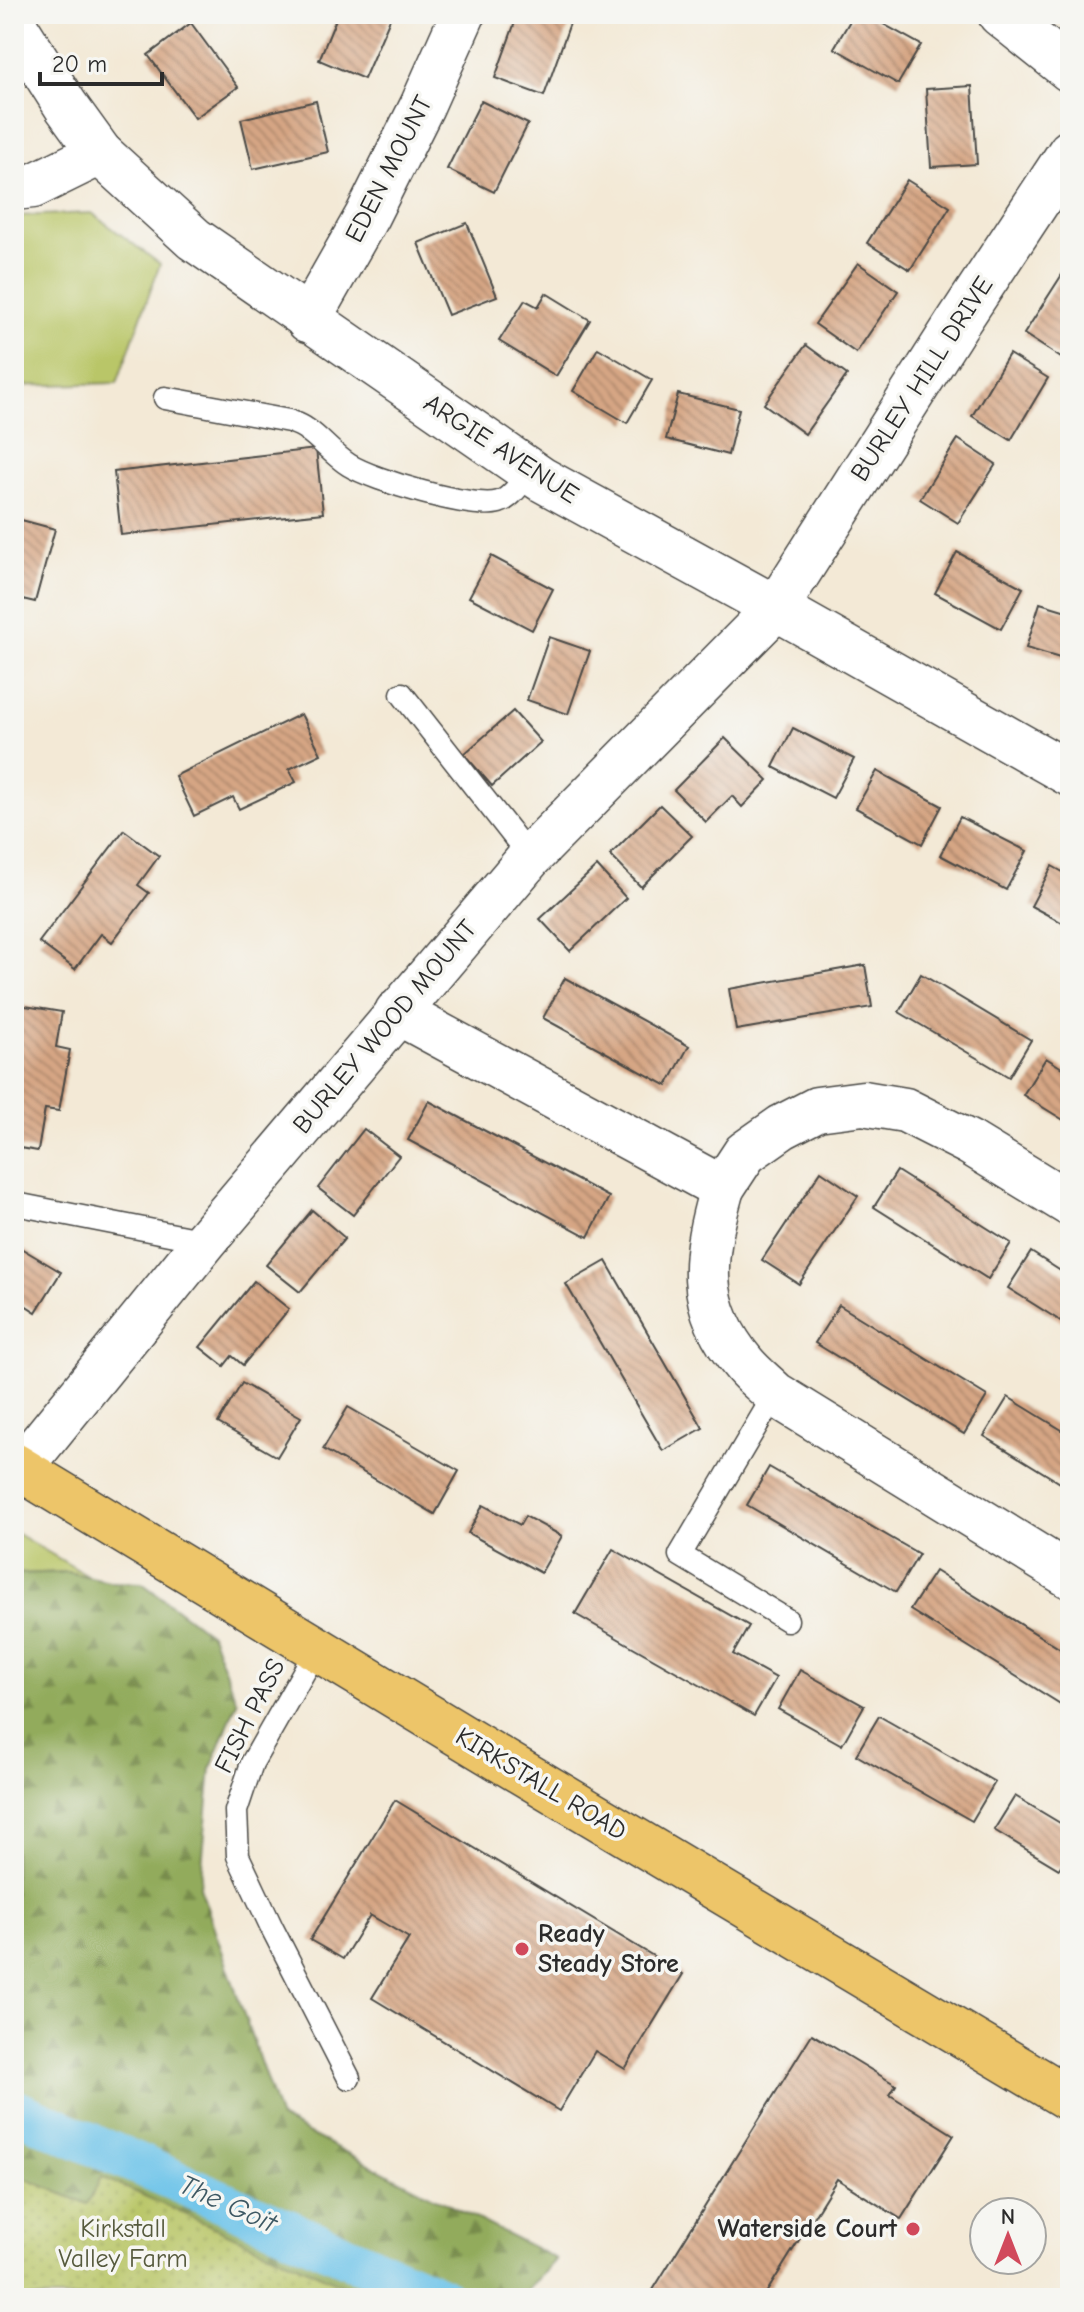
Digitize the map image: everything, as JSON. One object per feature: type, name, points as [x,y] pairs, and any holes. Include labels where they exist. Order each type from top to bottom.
[{"type":"main road","name":"KIRKSTALL ROAD","points":[[17,1467],[1070,2099]]},
{"type":"street","name":"EDEN MOUNT","points":[[308,320],[367,216],[422,106],[463,14]]},
{"type":"street","points":[[1000,14],[1070,70]]},
{"type":"street","name":"ARGIE AVENUE","points":[[14,24],[100,153],[194,239],[308,320],[530,472],[1070,774]]},
{"type":"street","name":"BURLEY HILL DRIVE","points":[[776,608],[1070,152]]},
{"type":"street","points":[[14,188],[33,186],[100,153]]},
{"type":"street","name":"BURLEY WOOD MOUNT","points":[[17,1467],[530,857],[776,608]]},
{"type":"street","points":[[397,1012],[722,1188]]},
{"type":"street","points":[[1070,1204],[970,1143],[905,1110],[863,1103],[817,1109],[782,1127],[745,1153],[722,1188],[709,1234],[706,1269],[708,1297],[719,1329],[744,1364],[775,1394],[1070,1576]]},
{"type":"lane","points":[[165,398],[289,421],[306,429],[349,466],[374,478],[455,500],[485,504],[501,502],[530,472]]},
{"type":"lane","points":[[402,694],[530,857]]},
{"type":"lane","points":[[14,1200],[21,1205],[205,1241]]},
{"type":"lane","points":[[775,1394],[680,1555],[787,1620]]},
{"type":"lane","name":"FISH PASS","points":[[317,1649],[252,1763],[236,1811],[238,1856],[349,2078]]},
{"type":"green space","points":[[92,213],[160,264],[117,383],[14,386],[14,216]]},
{"type":"green space","points":[[14,1532],[90,1577],[67,1572],[14,1574]]},
{"type":"green space","points":[[67,1572],[114,1582],[142,1583],[211,1635],[237,1702],[211,1768],[200,1887],[280,2119],[556,2259],[520,2298],[227,2298],[14,2198],[14,1574]]},
{"type":"green space","name":"Kirkstall Valley Farm","points":[[14,2174],[87,2204],[102,2177],[372,2298],[14,2298]]},
{"type":"building","points":[[338,14],[392,14],[364,79],[319,60]]},
{"type":"building","points":[[518,14],[546,14],[570,23],[544,96],[495,78]]},
{"type":"building","points":[[854,14],[865,14],[921,45],[898,84],[834,48]]},
{"type":"building","points":[[191,23],[238,87],[195,118],[148,55]]},
{"type":"building","points":[[972,86],[977,164],[931,167],[926,89]]},
{"type":"building","points":[[316,101],[328,152],[253,169],[241,119]]},
{"type":"building","points":[[481,101],[528,124],[494,192],[447,169]]},
{"type":"building","points":[[907,180],[950,207],[910,270],[867,243]]},
{"type":"building","points":[[467,223],[497,296],[448,315],[418,243]]},
{"type":"building","points":[[858,263],[898,291],[856,353],[815,324]]},
{"type":"building","points":[[1063,273],[1070,277],[1070,345],[1061,358],[1024,334]]},
{"type":"building","points":[[546,293],[590,320],[556,376],[499,341],[525,300],[538,307]]},
{"type":"building","points":[[806,345],[847,375],[805,434],[764,404]]},
{"type":"building","points":[[598,348],[652,380],[627,423],[573,391]]},
{"type":"building","points":[[1009,354],[1048,378],[1011,440],[972,416]]},
{"type":"building","points":[[678,394],[739,409],[728,455],[666,439]]},
{"type":"building","points":[[958,439],[996,464],[958,523],[920,499]]},
{"type":"building","points":[[316,449],[323,513],[121,535],[114,472]]},
{"type":"building","points":[[14,518],[55,529],[35,602],[14,597]]},
{"type":"building","points":[[957,552],[1023,588],[1001,629],[935,593]]},
{"type":"building","points":[[491,556],[553,589],[532,630],[469,597]]},
{"type":"building","points":[[1040,603],[1070,612],[1070,661],[1026,648]]},
{"type":"building","points":[[549,637],[590,651],[568,714],[527,700]]},
{"type":"building","points":[[513,711],[541,742],[492,786],[464,754]]},
{"type":"building","points":[[301,714],[321,754],[289,769],[296,782],[239,809],[233,797],[194,816],[175,776]]},
{"type":"building","points":[[793,728],[854,759],[833,798],[773,767]]},
{"type":"building","points":[[725,738],[768,780],[742,807],[732,796],[706,822],[674,790]]},
{"type":"building","points":[[877,771],[942,806],[922,844],[856,808]]},
{"type":"building","points":[[660,805],[692,836],[641,887],[610,855]]},
{"type":"building","points":[[960,817],[1027,851],[1006,890],[940,855]]},
{"type":"building","points":[[124,830],[159,856],[138,885],[149,893],[112,942],[101,934],[75,969],[39,942]]},
{"type":"building","points":[[597,866],[626,898],[570,951],[540,919]]},
{"type":"building","points":[[1052,866],[1070,876],[1070,927],[1031,906]]},
{"type":"building","points":[[865,965],[872,1007],[736,1030],[729,989]]},
{"type":"building","points":[[921,974],[1031,1040],[1009,1077],[899,1012]]},
{"type":"building","points":[[565,978],[689,1046],[667,1086],[543,1018]]},
{"type":"building","points":[[19,1005],[62,1012],[56,1047],[70,1050],[59,1111],[45,1109],[38,1151],[14,1147],[14,1031]]},
{"type":"building","points":[[1046,1058],[1070,1073],[1070,1124],[1023,1095]]},
{"type":"building","points":[[429,1101],[609,1197],[588,1237],[408,1140]]},
{"type":"building","points":[[364,1129],[399,1156],[353,1215],[318,1188]]},
{"type":"building","points":[[821,1171],[858,1196],[799,1284],[762,1260]]},
{"type":"building","points":[[897,1171],[1011,1243],[988,1279],[874,1207]]},
{"type":"building","points":[[312,1210],[345,1238],[300,1292],[266,1265]]},
{"type":"building","points":[[14,1244],[61,1272],[36,1312],[14,1298]]},
{"type":"building","points":[[1031,1252],[1070,1277],[1070,1327],[1008,1288]]},
{"type":"building","points":[[606,1261],[703,1428],[663,1451],[566,1284]]},
{"type":"building","points":[[254,1281],[289,1309],[243,1365],[232,1356],[224,1366],[200,1347]]},
{"type":"building","points":[[839,1305],[987,1396],[964,1434],[815,1343]]},
{"type":"building","points":[[242,1383],[301,1417],[277,1457],[218,1423]]},
{"type":"building","points":[[1008,1397],[1070,1435],[1070,1489],[984,1436]]},
{"type":"building","points":[[348,1407],[459,1471],[435,1514],[323,1449]]},
{"type":"building","points":[[769,1467],[919,1554],[896,1592],[747,1505]]},
{"type":"building","points":[[483,1505],[520,1525],[525,1516],[562,1536],[541,1573],[468,1533]]},
{"type":"building","points":[[613,1549],[749,1626],[733,1654],[776,1678],[754,1716],[575,1614]]},
{"type":"building","points":[[935,1571],[1070,1655],[1070,1710],[910,1610]]},
{"type":"building","points":[[800,1670],[864,1706],[842,1745],[778,1709]]},
{"type":"building","points":[[879,1716],[995,1782],[972,1821],[856,1755]]},
{"type":"building","points":[[1015,1796],[1070,1829],[1070,1850],[1059,1869],[994,1830]]},
{"type":"building","name":"Ready Steady Store","points":[[395,1800],[683,1974],[625,2069],[595,2051],[559,2111],[372,1998],[409,1938],[370,1915],[343,1959],[310,1940]]},
{"type":"building","points":[[812,2034],[896,2085],[890,2095],[954,2135],[901,2219],[837,2179],[763,2298],[648,2298]]},
{"type":"waterway","name":"The Goit","points":[[14,2110],[443,2298]]},
{"type":"place","name":"Ready Steady Store","points":[[522,1949]]},
{"type":"place","name":"Waterside Court","points":[[913,2229]]}]
